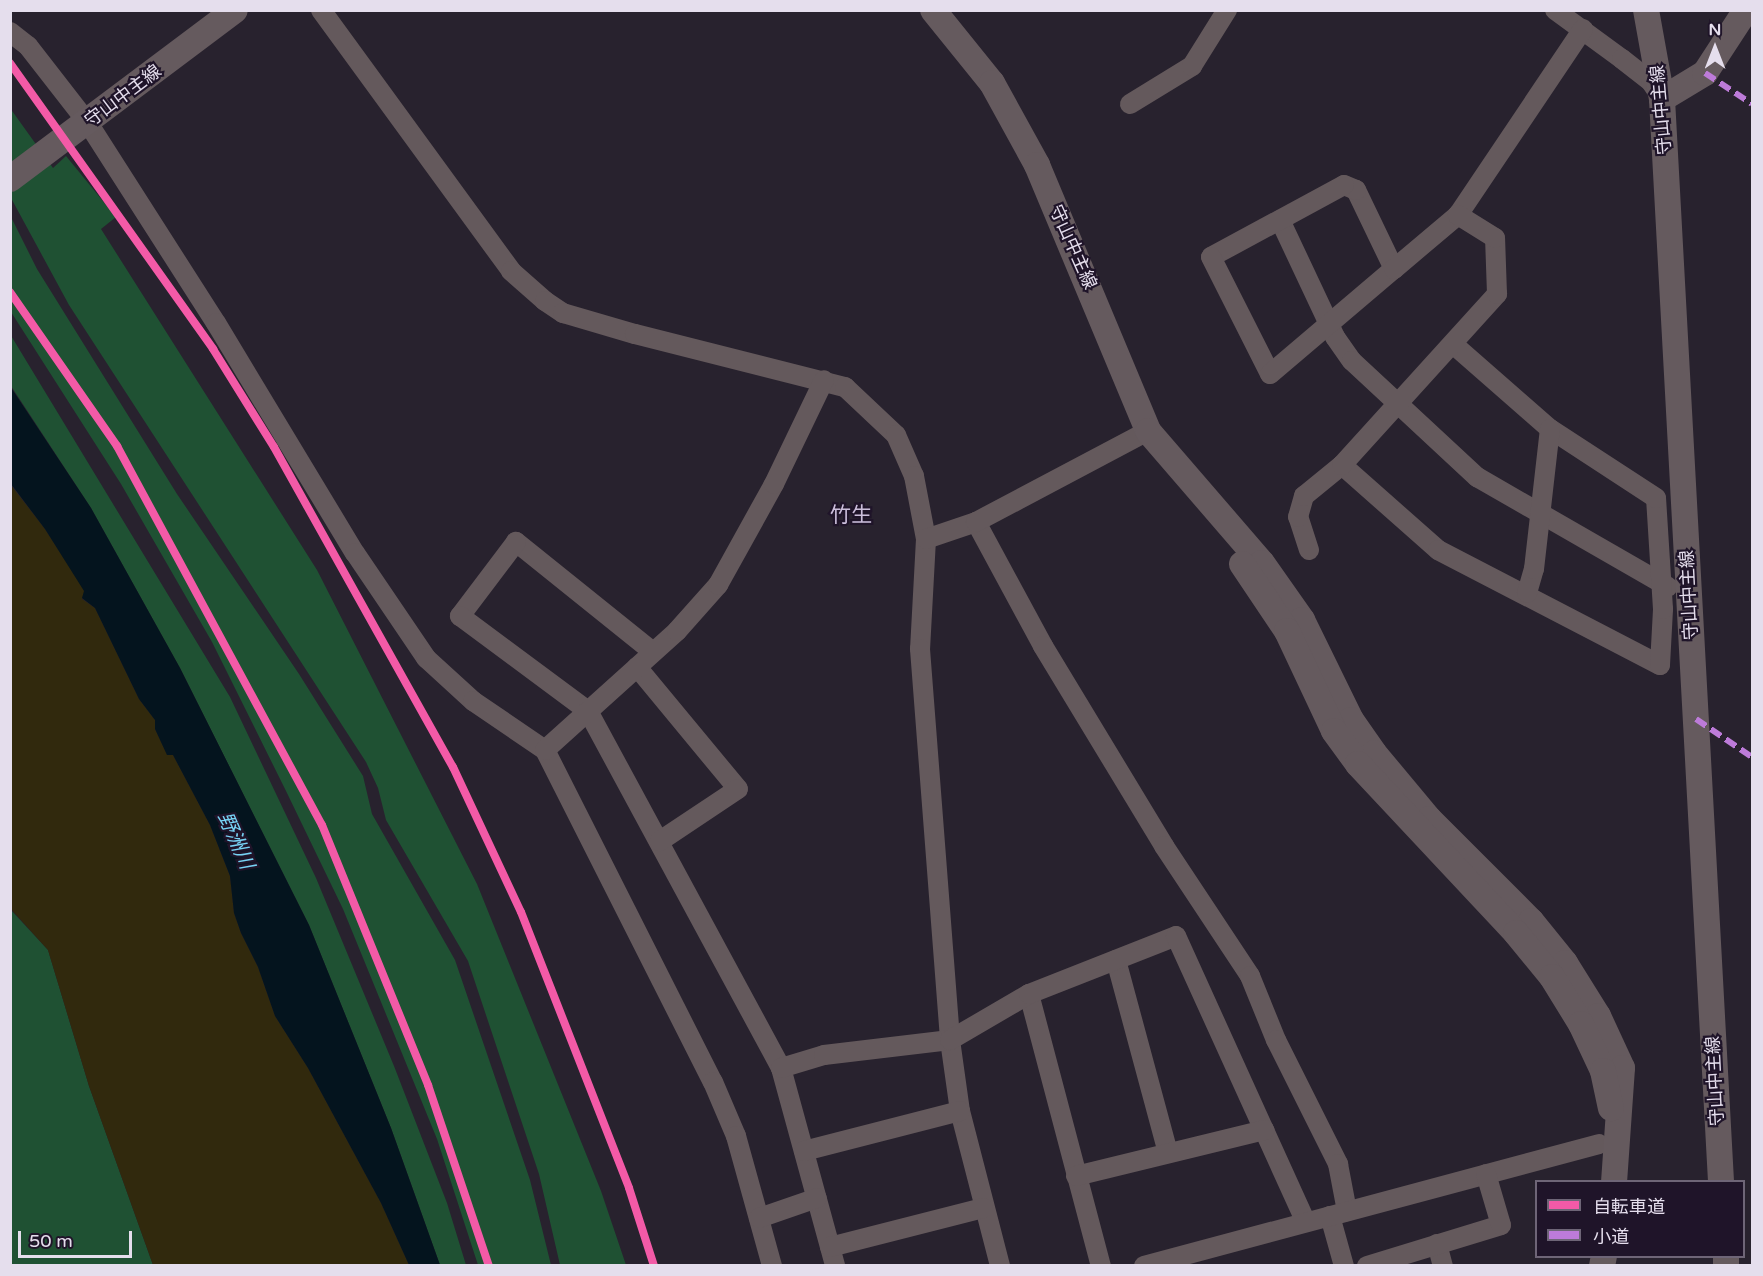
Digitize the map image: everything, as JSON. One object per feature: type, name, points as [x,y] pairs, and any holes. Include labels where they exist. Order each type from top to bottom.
[{"type":"main road","name":"守山中主線","points":[[10,179],[235,10]]},
{"type":"main road","name":"守山中主線","points":[[933,10],[992,83],[1021,134],[1111,333],[1148,431],[1262,562],[1302,620],[1351,720],[1374,753],[1429,819],[1531,921],[1565,963],[1598,1016],[1622,1068],[1608,1137],[1614,1180]]},
{"type":"main road","name":"守山中主線","points":[[1646,10],[1662,99],[1721,1180]]},
{"type":"main road","points":[[1662,99],[1706,72],[1746,10]]},
{"type":"street","points":[[321,10],[511,271],[545,301],[564,313],[634,334],[845,387],[896,435],[914,476],[926,539],[920,649],[950,1040],[960,1111],[983,1209],[1000,1266]]},
{"type":"street","points":[[1130,104],[1192,66],[1227,10]]},
{"type":"street","points":[[1555,10],[1651,82],[1662,99]]},
{"type":"street","points":[[1394,269],[1356,190],[1344,185],[1211,257],[1270,374],[1458,215],[1583,29]]},
{"type":"street","points":[[10,32],[28,46],[87,123],[216,323],[355,553],[426,658],[473,701],[545,750],[713,1082],[736,1136],[772,1266]]},
{"type":"street","points":[[1309,550],[1298,517],[1304,496],[1342,465],[1400,405],[1497,294],[1495,238],[1458,215]]},
{"type":"street","points":[[1280,219],[1329,324],[1352,361],[1477,477],[1660,586],[1688,591]]},
{"type":"street","points":[[1342,465],[1438,550],[1527,593],[1660,665],[1660,586],[1656,498],[1550,429],[1453,344]]},
{"type":"street","points":[[545,750],[653,652],[718,585],[774,484],[800,424],[824,381]]},
{"type":"street","points":[[1527,593],[1534,569],[1550,429]]},
{"type":"street","points":[[926,539],[976,522],[1148,431]]},
{"type":"street","points":[[976,522],[1043,646],[1164,846],[1250,976],[1281,1050],[1338,1164],[1338,1214],[1344,1266]]},
{"type":"street","points":[[653,652],[516,542],[460,616],[588,711],[781,1068],[833,1256],[983,1209]]},
{"type":"street","points":[[637,667],[738,789],[660,841]]},
{"type":"street","points":[[781,1068],[824,1055],[950,1040],[1029,994],[1176,936],[1306,1222]]},
{"type":"street","points":[[1116,960],[1168,1153]]},
{"type":"street","points":[[1029,994],[1101,1266]]},
{"type":"street","points":[[804,1151],[960,1111]]},
{"type":"street","points":[[1076,1176],[1264,1130]]},
{"type":"street","points":[[1144,1266],[1196,1259],[1306,1222],[1486,1174],[1608,1137]]},
{"type":"street","points":[[1367,1266],[1501,1225],[1486,1174]]},
{"type":"street","points":[[759,1218],[817,1198]]},
{"type":"street","points":[[1437,1244],[1443,1266]]},
{"type":"green space","points":[[10,108],[53,168],[66,156],[116,217],[101,229],[317,570],[477,884],[601,1191],[626,1265],[560,1265],[539,1174],[468,961],[386,820],[378,788],[366,762],[69,305],[11,198]]},
{"type":"green space","points":[[11,217],[37,269],[177,494],[299,674],[363,776],[372,814],[455,960],[530,1180],[551,1265],[478,1265],[437,1139],[343,909],[286,791],[212,642],[121,484],[11,312]]},
{"type":"green space","points":[[10,334],[230,697],[316,878],[394,1066],[447,1203],[466,1265],[440,1265],[391,1128],[309,925],[180,668],[91,508],[11,386]]},
{"type":"green space","points":[[10,909],[48,950],[89,1086],[153,1265],[11,1265]]},
{"type":"sand","points":[[10,484],[45,529],[85,591],[82,599],[95,608],[139,699],[155,720],[155,729],[167,754],[173,755],[210,825],[230,876],[234,913],[258,967],[275,1016],[308,1068],[381,1203],[409,1265],[153,1265],[89,1086],[48,950],[11,909]]},
{"type":"water","name":"野洲川","points":[[10,386],[91,508],[180,668],[309,925],[391,1128],[440,1265],[409,1265],[381,1203],[308,1068],[275,1016],[258,967],[234,913],[230,876],[210,825],[173,755],[167,755],[155,729],[155,720],[139,699],[95,608],[82,598],[84,591],[45,529],[11,484]]},
{"type":"marked path","points":[[1705,73],[1752,104]]},
{"type":"marked path","points":[[1696,719],[1752,757]]},
{"type":"cycle path","points":[[10,63],[213,349],[274,447],[453,767],[521,912],[629,1188],[654,1266]]},
{"type":"cycle path","points":[[10,292],[117,446],[322,825],[428,1085],[489,1266]]},
{"type":"district","name":"竹生","points":[[851,516]]}]
